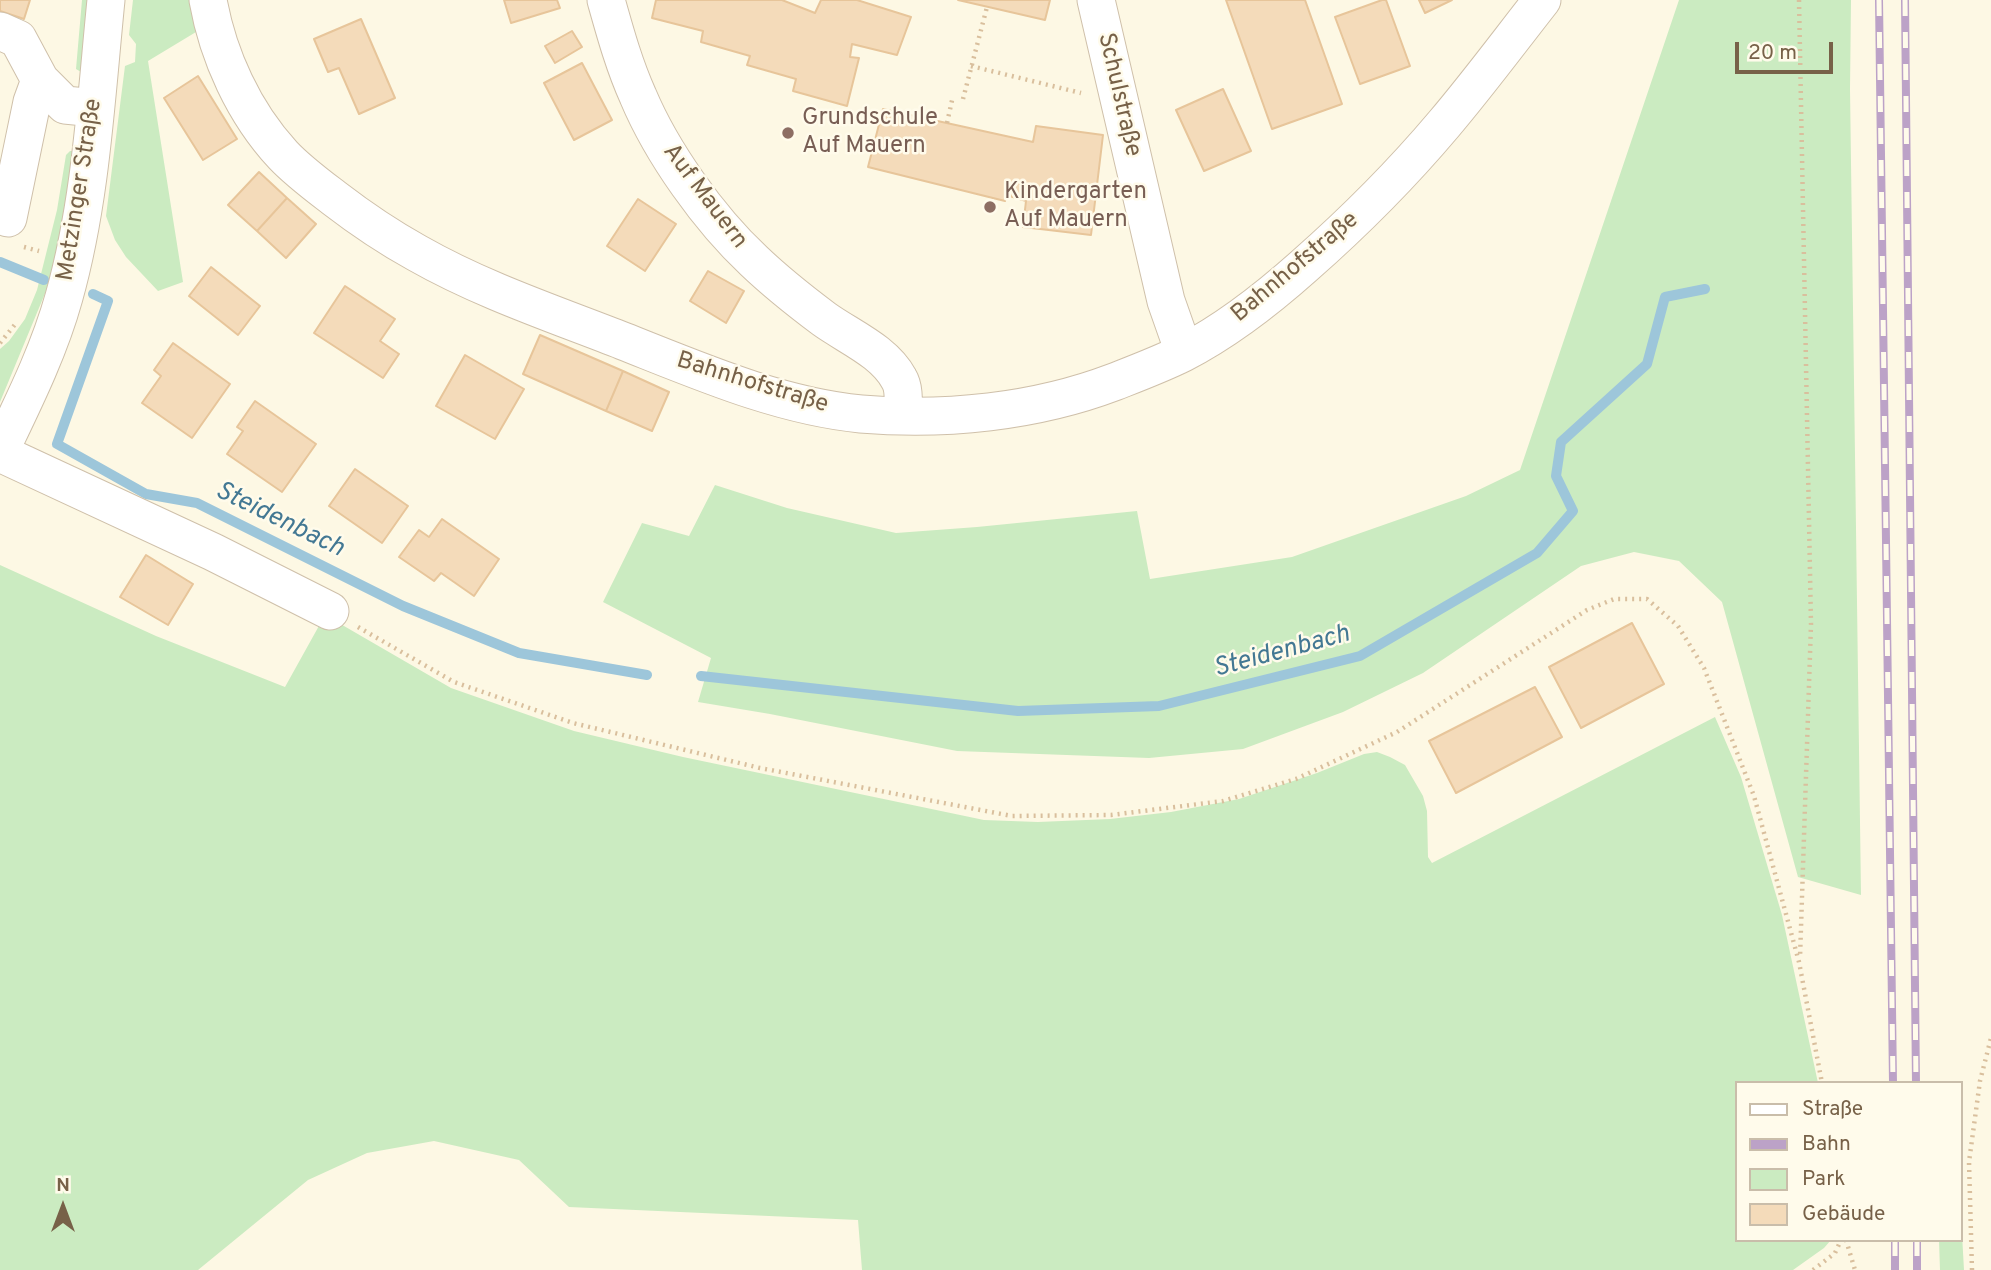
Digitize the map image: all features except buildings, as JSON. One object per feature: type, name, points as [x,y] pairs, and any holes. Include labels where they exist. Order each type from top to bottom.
[{"type":"street","name":"Metzinger Straße","points":[[0,452],[48,345],[64,297],[79,231],[96,108],[106,0]]},
{"type":"street","name":"Bahnhofstraße","points":[[208,0],[218,43],[242,97],[284,156],[362,219],[416,253],[509,296],[736,383],[816,407],[859,414],[903,415],[957,415],[1014,409],[1062,399],[1111,383],[1186,351],[1232,324],[1273,294],[1377,199],[1443,126],[1542,0]]},
{"type":"street","name":"Auf Mauern","points":[[606,0],[638,97],[668,153],[690,185],[731,237],[771,276],[825,320],[866,346],[887,364],[900,380],[903,415]]},
{"type":"street","name":"Schulstraße","points":[[1096,0],[1166,301],[1186,351]]},
{"type":"street","points":[[0,31],[18,39],[40,79],[65,105],[96,108]]},
{"type":"street","points":[[8,218],[40,79]]},
{"type":"street","points":[[0,452],[213,552],[330,611]]},
{"type":"path","points":[[1799,0],[1811,624],[1799,962]]},
{"type":"path","points":[[963,99],[987,7]]},
{"type":"path","points":[[971,66],[1120,102]]},
{"type":"path","points":[[947,123],[953,96]]},
{"type":"path","points":[[0,343],[20,317]]},
{"type":"path","points":[[330,611],[454,682],[573,723],[760,768],[1012,816],[1024,816],[1111,815],[1223,801],[1296,779],[1397,732],[1587,610],[1614,599],[1647,599],[1678,626],[1704,668],[1754,796],[1799,962],[1822,1081]]},
{"type":"path","points":[[1972,1270],[1969,1162],[1980,1081],[1991,1038]]},
{"type":"path","points":[[1813,1270],[1835,1253],[1839,1242]]},
{"type":"path","points":[[1847,1242],[1855,1270]]},
{"type":"green space","points":[[82,0],[91,0],[81,72],[76,69]]},
{"type":"green space","points":[[133,0],[191,0],[196,32],[148,61],[183,282],[158,291],[126,257],[115,240],[106,216],[125,66],[135,62],[136,44],[129,35]]},
{"type":"green space","points":[[1679,0],[1851,0],[1861,895],[1798,877],[1722,602],[1679,561],[1634,552],[1581,566],[1423,673],[1343,712],[1243,749],[1149,758],[957,751],[698,702],[711,658],[603,602],[642,523],[689,536],[715,485],[787,508],[896,533],[1137,511],[1150,579],[1292,557],[1466,496],[1520,470]]},
{"type":"green space","points":[[74,151],[65,222],[46,291],[0,402],[0,349],[25,319],[37,290],[57,210],[66,155]]},
{"type":"green space","points":[[0,565],[156,636],[285,687],[325,615],[451,688],[574,731],[683,757],[984,820],[1038,822],[1110,819],[1171,812],[1239,799],[1364,754],[1377,752],[1405,765],[1423,796],[1427,811],[1428,857],[1432,863],[1715,717],[1741,777],[1782,915],[1818,1081],[1736,1081],[1736,1242],[1829,1242],[1793,1270],[862,1270],[858,1220],[569,1207],[519,1160],[434,1141],[367,1153],[308,1180],[198,1270],[0,1270]]},
{"type":"green space","points":[[1939,1242],[1962,1242],[1964,1270],[1940,1270]]},
{"type":"waterway","name":"Steidenbach","points":[[0,262],[44,280]]},
{"type":"waterway","name":"Steidenbach","points":[[701,676],[1018,711],[1159,706],[1360,656],[1537,553],[1573,511],[1556,476],[1561,442],[1647,364],[1665,297],[1705,289]]},
{"type":"waterway","name":"Steidenbach","points":[[93,294],[108,301],[57,444],[146,494],[197,503],[403,606],[519,653],[647,675]]},
{"type":"railway","points":[[1879,0],[1893,1081]]},
{"type":"railway","points":[[1905,0],[1916,1081]]},
{"type":"railway","points":[[1895,1242],[1895,1270]]},
{"type":"railway","points":[[1917,1242],[1917,1270]]},
{"type":"place","name":"Grundschule Auf Mauern","points":[[788,133]]},
{"type":"place","name":"Kindergarten Auf Mauern","points":[[990,207]]}]
